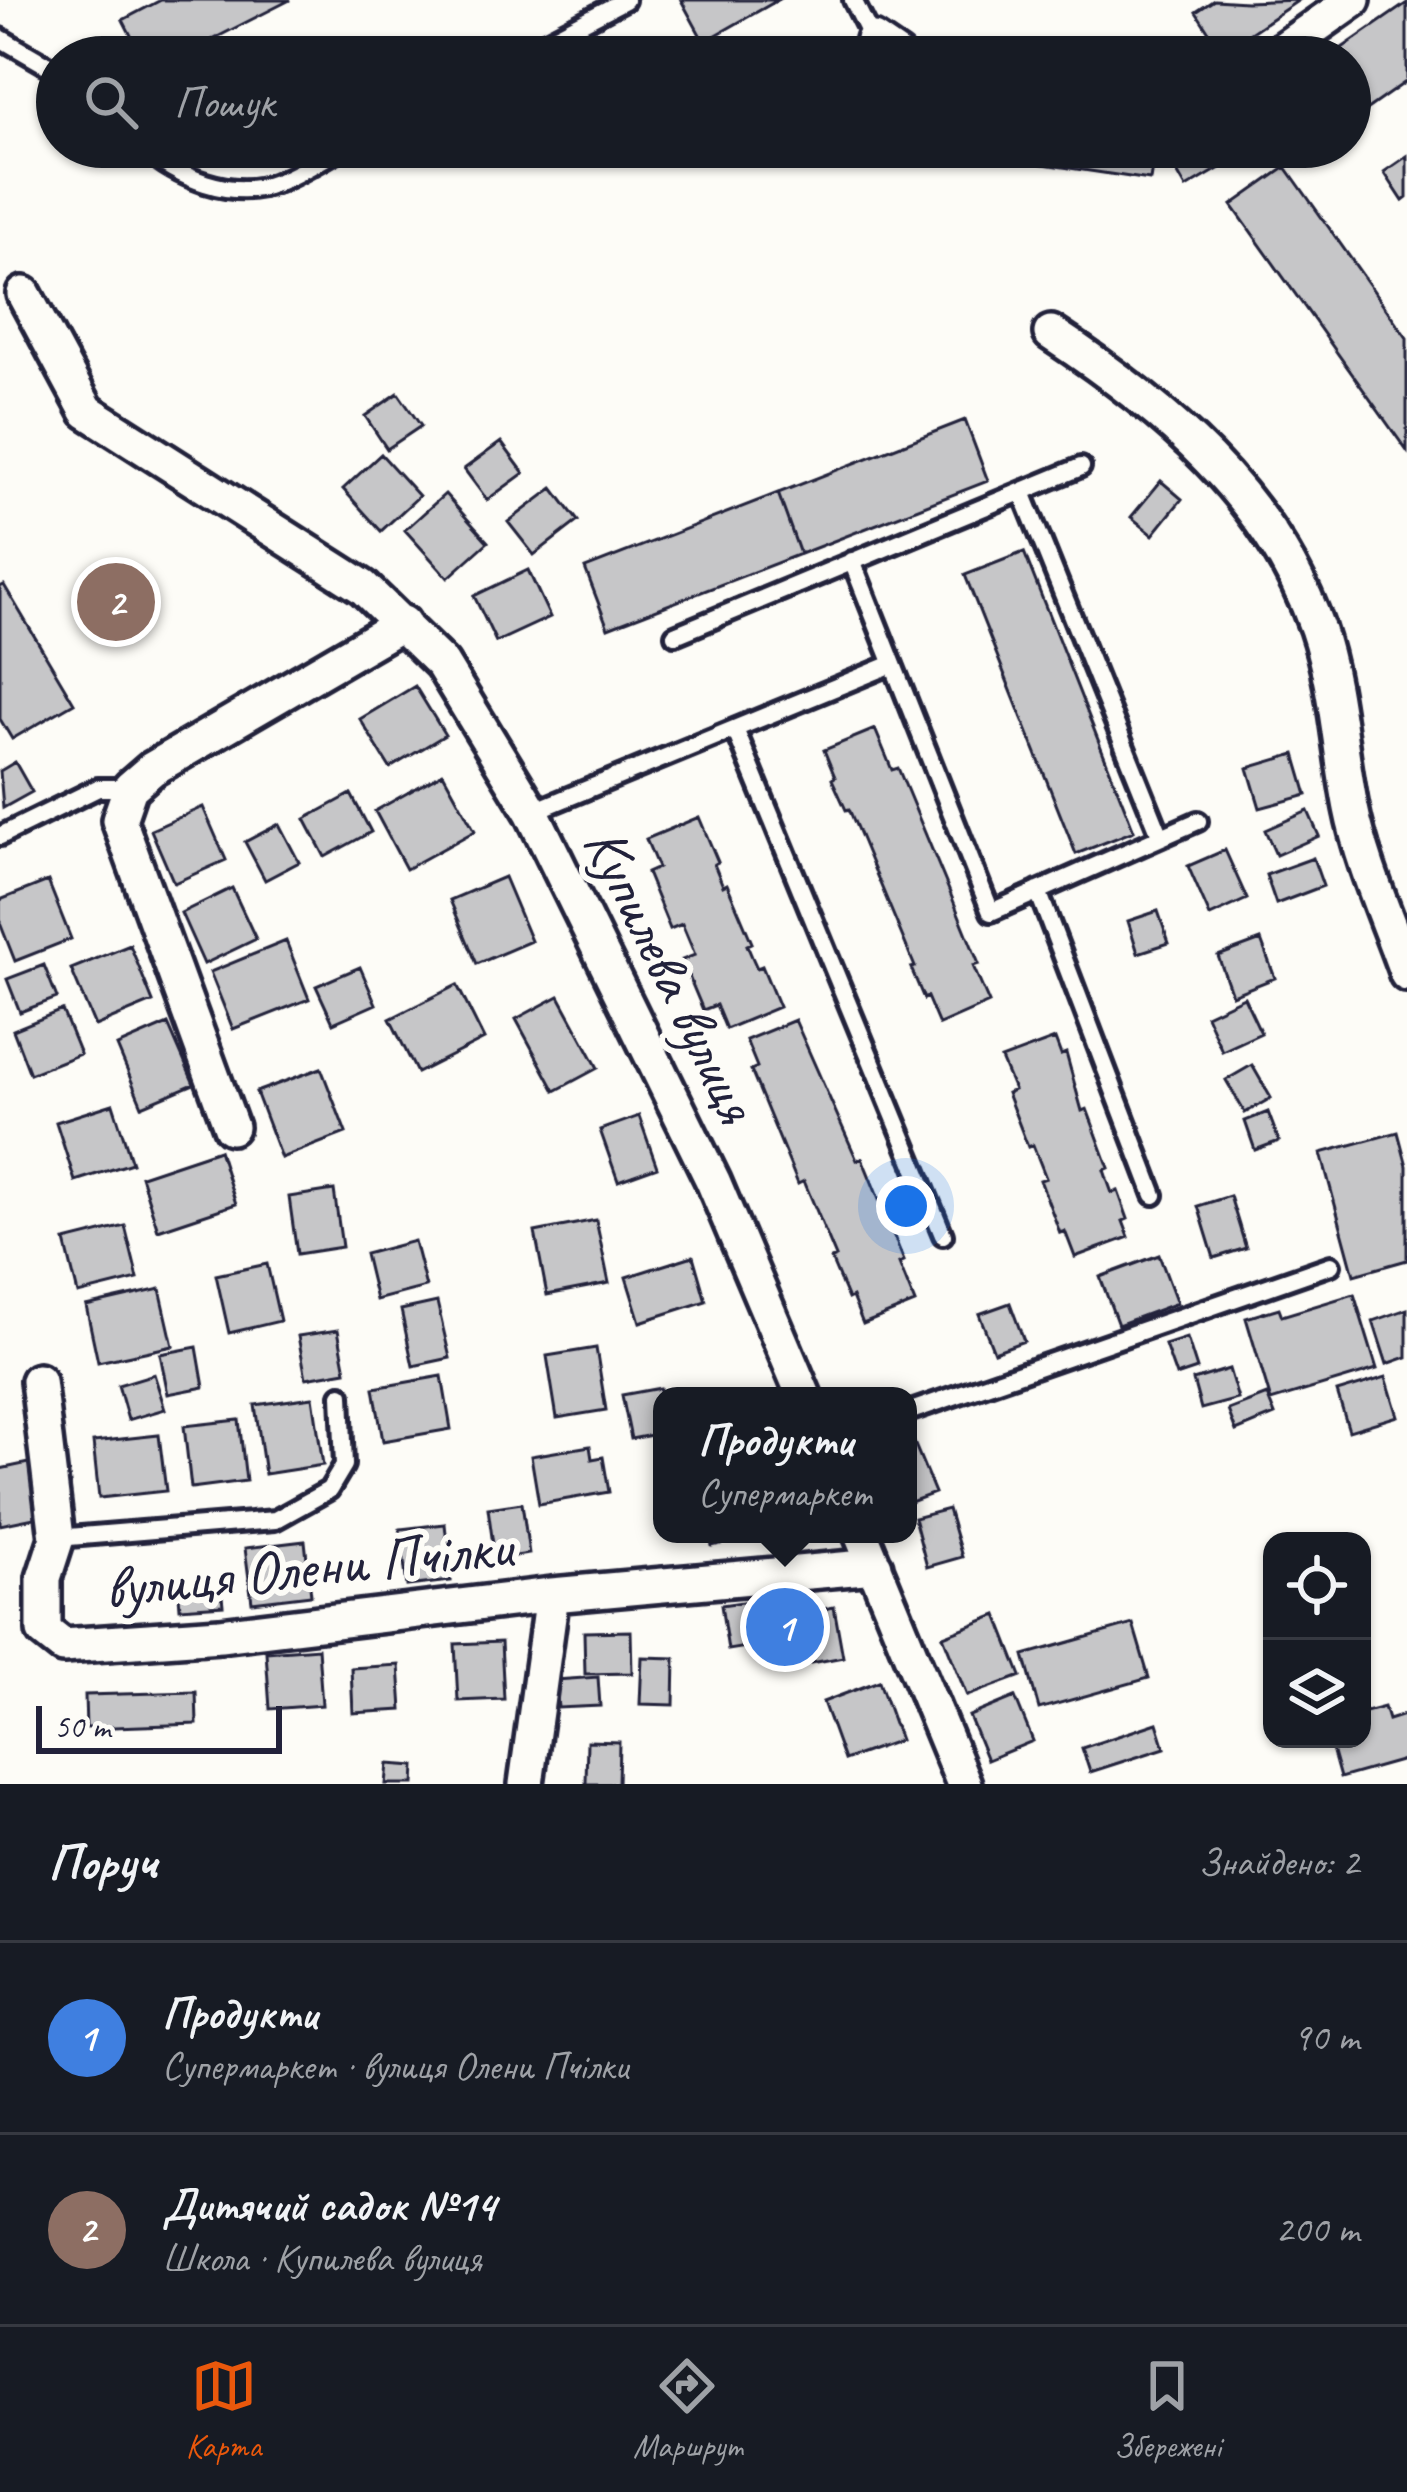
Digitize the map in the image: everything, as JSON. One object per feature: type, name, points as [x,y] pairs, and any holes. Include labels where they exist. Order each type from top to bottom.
[{"type":"street","points":[[1302,36],[1353,0]]},
{"type":"street","name":"Купилева вулиця","points":[[24,294],[87,411],[363,587],[442,664],[532,812],[713,1181],[800,1387]]},
{"type":"street","points":[[1051,333],[1123,380],[1185,431],[1236,488],[1281,554],[1315,622],[1333,681],[1352,812],[1407,974]]},
{"type":"street","points":[[231,1127],[119,820],[130,788],[152,769],[403,622]]},
{"type":"street","name":"вулиця Олени Пчілки","points":[[38,1382],[57,1538],[44,1578],[44,1631],[63,1646],[220,1635],[552,1595],[875,1566]]},
{"type":"street","points":[[866,1543],[964,1784]]},
{"type":"street","name":"вулиця Олени Пчілки","points":[[526,1784],[552,1595]]},
{"type":"lane","points":[[556,36],[625,0]]},
{"type":"lane","points":[[853,0],[877,36]]},
{"type":"lane","points":[[0,38],[36,59]]},
{"type":"lane","points":[[172,168],[225,189],[272,185],[305,168]]},
{"type":"lane","points":[[675,635],[1081,467]]},
{"type":"lane","points":[[1022,491],[1161,837]]},
{"type":"lane","points":[[852,561],[991,912],[1198,821]]},
{"type":"lane","points":[[532,812],[890,665]]},
{"type":"lane","points":[[735,729],[943,1235]]},
{"type":"lane","points":[[0,836],[98,788],[130,788]]},
{"type":"lane","points":[[1039,891],[1154,1195]]},
{"type":"lane","points":[[917,1409],[1331,1265]]},
{"type":"lane","points":[[57,1538],[275,1520],[329,1490],[344,1465],[341,1396]]},
{"type":"building","points":[[161,0],[290,0],[219,36],[131,36],[123,20]]},
{"type":"building","points":[[681,0],[778,0],[715,36],[701,36]]},
{"type":"building","points":[[1214,0],[1299,0],[1246,36],[1212,36],[1196,12]]},
{"type":"building","points":[[1407,3],[1407,81],[1371,106],[1371,36],[1359,36]]},
{"type":"building","points":[[1407,156],[1407,198],[1403,201],[1384,172]]},
{"type":"building","points":[[1070,168],[1152,168],[1150,180]]},
{"type":"building","points":[[1175,168],[1220,168],[1186,188]]},
{"type":"building","points":[[1287,168],[1407,338],[1407,451],[1232,205]]},
{"type":"building","points":[[398,393],[421,426],[387,449],[365,416]]},
{"type":"building","points":[[965,420],[988,481],[800,554],[778,493]]},
{"type":"building","points":[[501,442],[524,473],[487,500],[464,469]]},
{"type":"building","points":[[381,454],[419,496],[381,531],[343,489]]},
{"type":"building","points":[[1161,481],[1182,499],[1153,535],[1131,517]]},
{"type":"building","points":[[553,488],[578,521],[534,555],[508,522]]},
{"type":"building","points":[[778,493],[800,554],[608,628],[585,568]]},
{"type":"building","points":[[445,494],[488,542],[448,578],[405,530]]},
{"type":"building","points":[[1024,552],[1134,831],[1076,854],[965,575]]},
{"type":"building","points":[[528,570],[550,617],[496,642],[474,596]]},
{"type":"building","points":[[4,585],[74,703],[12,739],[0,719],[0,587]]},
{"type":"building","points":[[415,686],[445,735],[390,768],[360,719]]},
{"type":"building","points":[[875,729],[892,770],[898,768],[953,900],[989,1003],[939,1025],[911,968],[915,967],[832,779],[824,750]]},
{"type":"building","points":[[1295,754],[1307,795],[1260,808],[1248,768]]},
{"type":"building","points":[[15,762],[32,792],[3,808],[0,771]]},
{"type":"building","points":[[443,773],[475,831],[406,869],[375,811]]},
{"type":"building","points":[[351,794],[371,832],[325,857],[305,819]]},
{"type":"building","points":[[203,807],[226,860],[174,883],[151,830]]},
{"type":"building","points":[[1308,811],[1319,836],[1276,855],[1265,830]]},
{"type":"building","points":[[699,817],[723,886],[727,884],[752,943],[747,945],[752,957],[757,968],[762,966],[779,1007],[726,1029],[716,1005],[703,1010],[682,960],[695,955],[682,924],[670,929],[647,873],[658,868],[646,839]]},
{"type":"building","points":[[279,824],[299,862],[265,880],[245,842]]},
{"type":"building","points":[[1225,850],[1247,899],[1210,916],[1188,866]]},
{"type":"building","points":[[1313,858],[1323,886],[1276,904],[1266,875]]},
{"type":"building","points":[[504,877],[531,941],[477,964],[450,900]]},
{"type":"building","points":[[48,881],[71,939],[15,961],[0,923],[0,900]]},
{"type":"building","points":[[232,888],[256,939],[204,964],[181,913]]},
{"type":"building","points":[[1158,911],[1169,943],[1138,953],[1128,921]]},
{"type":"building","points":[[1261,940],[1275,978],[1232,995],[1218,956]]},
{"type":"building","points":[[286,941],[309,999],[233,1029],[210,972]]},
{"type":"building","points":[[130,945],[153,1002],[95,1026],[71,969]]},
{"type":"building","points":[[44,965],[57,998],[20,1012],[7,979]]},
{"type":"building","points":[[360,967],[376,1004],[333,1023],[316,986]]},
{"type":"building","points":[[457,985],[484,1039],[417,1073],[390,1019]]},
{"type":"building","points":[[559,996],[598,1068],[555,1091],[516,1019]]},
{"type":"building","points":[[1244,997],[1261,1033],[1222,1051],[1206,1015]]},
{"type":"building","points":[[62,1010],[80,1054],[30,1074],[13,1030]]},
{"type":"building","points":[[795,1020],[857,1160],[862,1158],[904,1261],[899,1263],[915,1303],[863,1324],[831,1259],[836,1257],[804,1181],[798,1184],[751,1070],[757,1067],[746,1040]]},
{"type":"building","points":[[168,1024],[194,1084],[142,1106],[117,1046]]},
{"type":"building","points":[[1055,1039],[1061,1055],[1066,1053],[1082,1111],[1087,1109],[1109,1168],[1104,1170],[1112,1193],[1118,1191],[1128,1219],[1123,1221],[1129,1237],[1075,1257],[1065,1231],[1060,1233],[1040,1180],[1046,1178],[1007,1093],[1014,1090],[1001,1059]]},
{"type":"building","points":[[1252,1065],[1271,1098],[1245,1113],[1226,1080]]},
{"type":"building","points":[[321,1068],[346,1133],[281,1158],[256,1092]]},
{"type":"building","points":[[113,1104],[132,1163],[75,1181],[56,1122]]},
{"type":"building","points":[[1268,1112],[1279,1141],[1255,1150],[1245,1121]]},
{"type":"building","points":[[639,1116],[657,1167],[618,1181],[600,1130]]},
{"type":"building","points":[[1398,1132],[1407,1166],[1407,1260],[1354,1275],[1321,1153]]},
{"type":"building","points":[[219,1150],[236,1204],[158,1230],[141,1176]]},
{"type":"building","points":[[334,1190],[342,1247],[297,1254],[289,1197]]},
{"type":"building","points":[[1230,1196],[1246,1248],[1214,1258],[1198,1206]]},
{"type":"building","points":[[596,1220],[609,1283],[547,1295],[535,1232]]},
{"type":"building","points":[[125,1226],[138,1279],[78,1294],[65,1241]]},
{"type":"building","points":[[414,1241],[426,1287],[376,1300],[365,1254]]},
{"type":"building","points":[[1159,1255],[1177,1303],[1118,1325],[1100,1277]]},
{"type":"building","points":[[693,1256],[706,1301],[640,1322],[626,1277]]},
{"type":"building","points":[[267,1264],[280,1321],[229,1333],[216,1275]]},
{"type":"building","points":[[160,1289],[173,1346],[98,1362],[86,1306]]},
{"type":"building","points":[[1354,1294],[1377,1369],[1271,1401],[1246,1318],[1279,1308],[1282,1316]]},
{"type":"building","points":[[437,1302],[450,1358],[413,1366],[401,1310]]},
{"type":"building","points":[[1010,1303],[1024,1341],[994,1352],[979,1314]]},
{"type":"building","points":[[1407,1309],[1407,1357],[1387,1364],[1373,1321]]},
{"type":"building","points":[[338,1330],[346,1371],[306,1378],[298,1336]]},
{"type":"building","points":[[1187,1338],[1197,1369],[1176,1376],[1165,1345]]},
{"type":"building","points":[[197,1347],[204,1387],[168,1394],[160,1354]]},
{"type":"building","points":[[596,1348],[606,1410],[557,1418],[547,1356]]},
{"type":"building","points":[[1229,1369],[1238,1399],[1201,1409],[1193,1380]]},
{"type":"building","points":[[154,1374],[165,1409],[128,1420],[118,1385]]},
{"type":"building","points":[[442,1376],[451,1429],[383,1441],[374,1388]]},
{"type":"building","points":[[1386,1377],[1398,1416],[1349,1431],[1337,1392]]},
{"type":"building","points":[[653,1389],[653,1435],[631,1439],[622,1395]]},
{"type":"building","points":[[1267,1395],[1275,1415],[1236,1431],[1228,1410]]},
{"type":"building","points":[[313,1397],[323,1465],[265,1474],[255,1405]]},
{"type":"building","points":[[239,1420],[246,1481],[191,1488],[184,1426]]},
{"type":"building","points":[[159,1435],[166,1491],[99,1498],[93,1442]]},
{"type":"building","points":[[590,1446],[592,1459],[603,1457],[609,1492],[539,1504],[531,1456]]},
{"type":"building","points":[[917,1450],[935,1493],[917,1500]]},
{"type":"building","points":[[33,1462],[44,1516],[0,1525],[0,1469]]},
{"type":"building","points":[[522,1503],[529,1554],[495,1559],[488,1508]]},
{"type":"building","points":[[948,1509],[962,1557],[927,1567],[917,1517]]},
{"type":"building","points":[[445,1524],[451,1581],[407,1586],[400,1529]]},
{"type":"building","points":[[305,1541],[311,1595],[252,1602],[245,1548]]},
{"type":"building","points":[[220,1578],[223,1605],[180,1608],[178,1582]]},
{"type":"building","points":[[770,1598],[777,1642],[728,1650],[721,1605]]},
{"type":"building","points":[[834,1607],[843,1657],[796,1666],[787,1616]]},
{"type":"building","points":[[997,1615],[1021,1676],[967,1696],[943,1636]]},
{"type":"building","points":[[1133,1624],[1149,1678],[1039,1709],[1024,1655]]},
{"type":"building","points":[[631,1631],[632,1673],[585,1674],[584,1632]]},
{"type":"building","points":[[501,1642],[504,1699],[458,1701],[455,1644]]},
{"type":"building","points":[[318,1648],[322,1705],[270,1709],[266,1652]]},
{"type":"building","points":[[642,1657],[675,1658],[674,1705],[640,1704]]},
{"type":"building","points":[[399,1665],[402,1710],[353,1713],[351,1668]]},
{"type":"building","points":[[598,1677],[600,1706],[558,1708],[556,1680]]},
{"type":"building","points":[[879,1681],[900,1740],[844,1760],[823,1702]]},
{"type":"building","points":[[196,1692],[197,1724],[86,1728],[85,1695]]},
{"type":"building","points":[[1015,1697],[1033,1741],[987,1760],[969,1716]]},
{"type":"building","points":[[1384,1707],[1388,1720],[1407,1714],[1407,1759],[1340,1778],[1332,1748],[1371,1748],[1371,1711]]},
{"type":"building","points":[[1157,1723],[1165,1748],[1090,1772],[1082,1748]]},
{"type":"building","points":[[587,1741],[619,1742],[618,1784],[586,1784]]},
{"type":"building","points":[[388,1764],[415,1766],[414,1784],[386,1784]]},
{"type":"place","name":"Дитячий садок №14","points":[[116,602]]},
{"type":"place","name":"Продукти","points":[[785,1627]]}]
